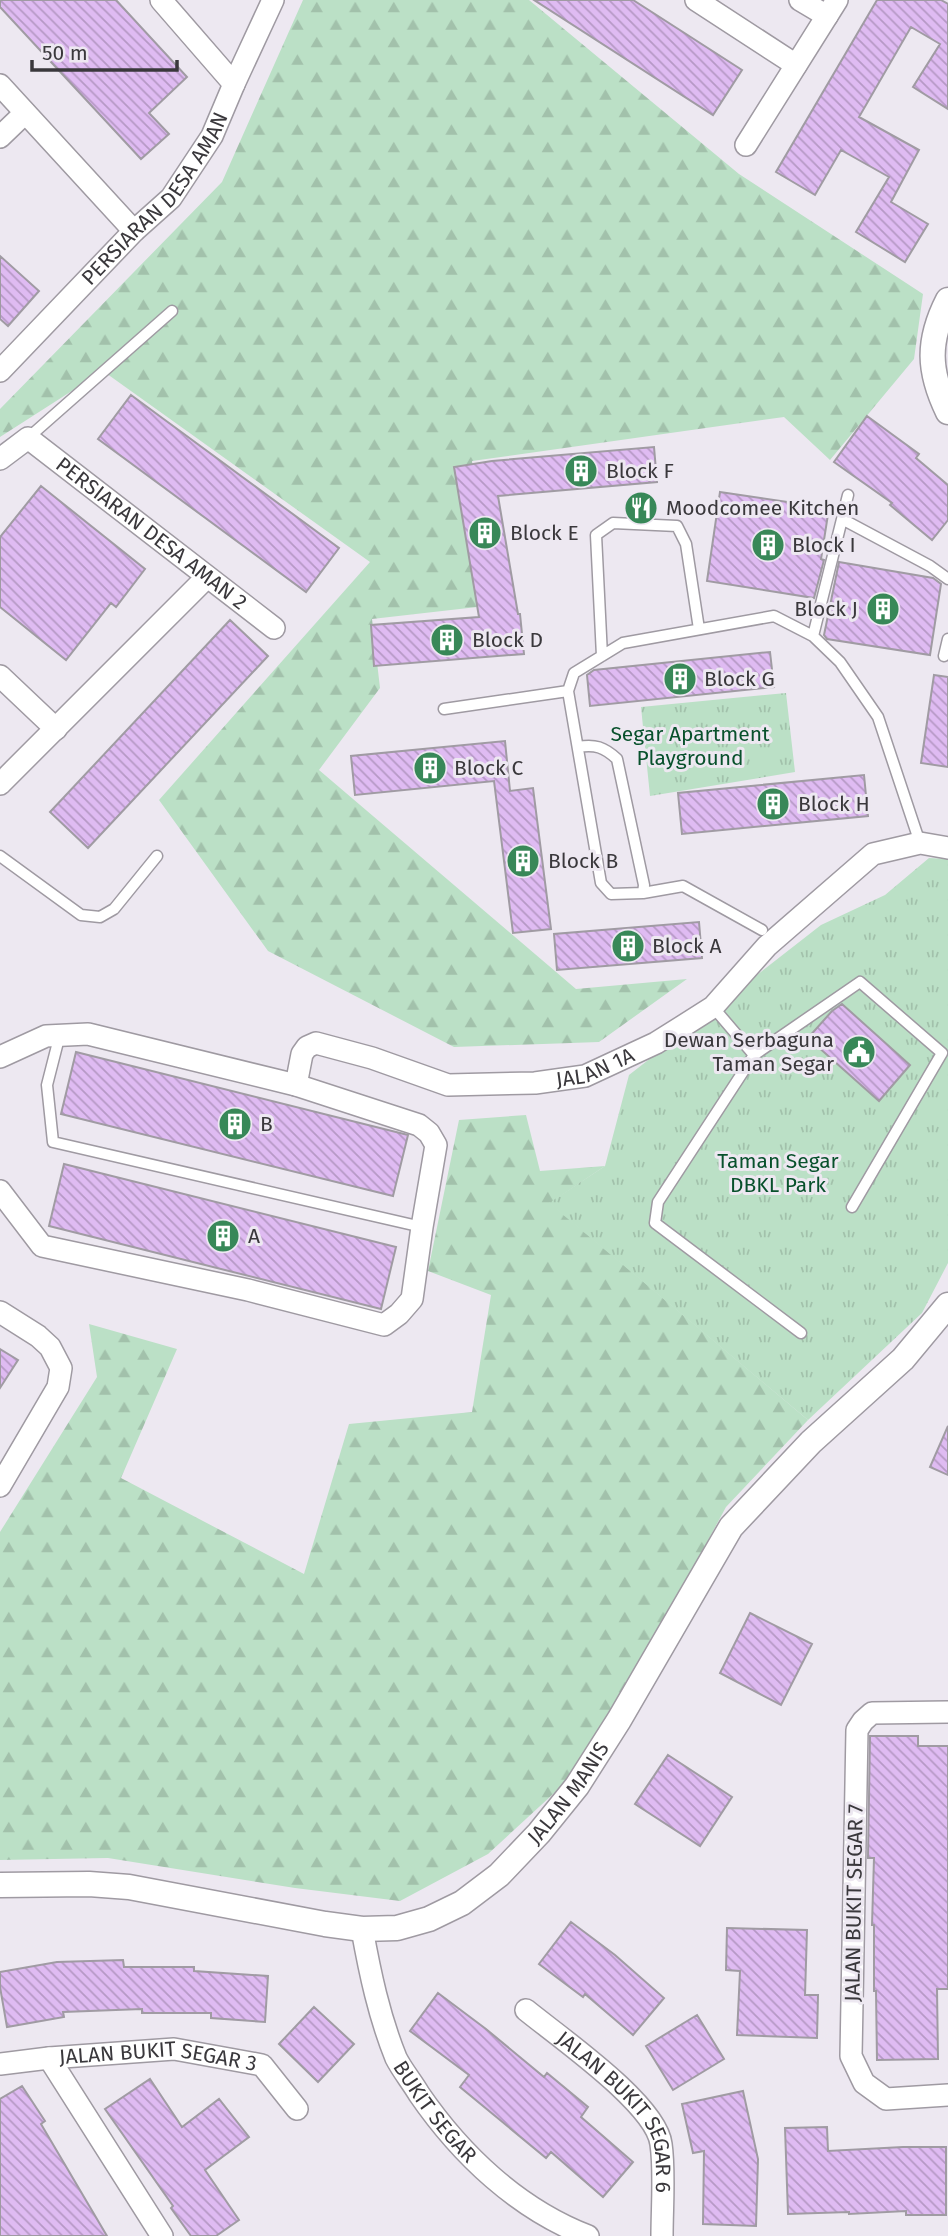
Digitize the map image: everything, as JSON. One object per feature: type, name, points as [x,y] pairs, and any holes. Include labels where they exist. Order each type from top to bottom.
[{"type":"street","name":"PERSIARAN DESA AMAN","points":[[0,371],[134,231],[171,198],[212,136],[273,0]]},
{"type":"street","points":[[696,0],[796,65]]},
{"type":"street","points":[[747,145],[832,8],[800,0]]},
{"type":"street","points":[[169,4],[234,84]]},
{"type":"street","points":[[0,85],[134,231]]},
{"type":"street","points":[[0,137],[25,113]]},
{"type":"street","points":[[948,300],[938,320],[931,350],[935,383],[948,412]]},
{"type":"street","points":[[0,459],[28,438]]},
{"type":"street","name":"PERSIARAN DESA AMAN 2","points":[[28,438],[274,628]]},
{"type":"street","points":[[0,784],[207,577]]},
{"type":"street","points":[[0,676],[56,729]]},
{"type":"street","name":"JALAN 1A","points":[[296,1085],[302,1054],[307,1047],[316,1043],[372,1058],[448,1084],[535,1083],[585,1076],[656,1042],[713,1007],[766,946],[873,854],[919,842],[948,848]]},
{"type":"street","points":[[0,1057],[46,1036],[88,1034],[296,1085],[419,1125],[429,1133],[436,1145],[412,1299],[399,1314],[384,1325],[248,1290],[42,1246],[0,1191]]},
{"type":"street","name":"JALAN MANIS","points":[[0,1885],[129,1886],[362,1929],[397,1928],[429,1919],[462,1903],[499,1875],[539,1833],[577,1786],[619,1720],[731,1527],[811,1442],[903,1359],[948,1305]]},
{"type":"street","points":[[0,1312],[38,1336],[50,1347],[61,1368],[58,1387],[0,1486]]},
{"type":"street","name":"JALAN BUKIT SEGAR 7","points":[[948,1712],[872,1713],[857,1730],[851,2056],[864,2083],[886,2099],[948,2095]]},
{"type":"street","name":"BUKIT SEGAR","points":[[362,1929],[379,2010],[397,2061],[434,2116],[479,2165],[517,2199],[559,2231],[588,2236]]},
{"type":"street","name":"JALAN BUKIT SEGAR 6","points":[[526,2010],[631,2095],[651,2118],[662,2142],[662,2236]]},
{"type":"street","name":"JALAN BUKIT SEGAR 3","points":[[0,2064],[174,2049],[262,2065],[297,2109]]},
{"type":"street","points":[[49,2058],[162,2236]]},
{"type":"lane","points":[[28,438],[172,311]]},
{"type":"lane","points":[[813,636],[848,495]]},
{"type":"lane","points":[[842,519],[930,566],[948,579]]},
{"type":"lane","points":[[602,656],[596,535],[613,523],[677,526],[686,544],[699,629]]},
{"type":"lane","points":[[762,930],[683,886],[643,893],[611,894],[601,883],[568,691],[574,673],[623,643],[774,616],[813,636],[840,662],[878,717],[919,842]]},
{"type":"lane","points":[[944,656],[948,639]]},
{"type":"lane","points":[[444,709],[568,691]]},
{"type":"lane","points":[[578,747],[594,745],[607,750],[617,759],[644,885],[643,893]]},
{"type":"lane","points":[[0,856],[81,915],[100,917],[114,909],[157,856]]},
{"type":"lane","points":[[801,1333],[655,1223],[658,1202],[754,1055],[860,982],[942,1053],[852,1208]]},
{"type":"lane","points":[[713,1007],[754,1055]]},
{"type":"lane","points":[[60,1034],[47,1085],[53,1142],[422,1227]]},
{"type":"green space","points":[[303,0],[529,0],[739,174],[923,294],[914,359],[830,460],[784,417],[472,461],[486,606],[372,619],[380,688],[319,770],[576,989],[687,979],[599,1042],[454,1047],[268,951],[159,800],[370,562],[103,371],[0,437],[0,409],[222,182]]},
{"type":"green space","name":"Segar Apartment Playground","points":[[786,693],[795,772],[650,796],[641,707]]},
{"type":"green space","name":"Taman Segar DBKL Park","points":[[929,858],[948,859],[948,1263],[922,1313],[808,1420],[549,1203],[605,1166],[629,1075],[821,925],[885,895]]},
{"type":"green space","points":[[526,1115],[540,1171],[605,1166],[550,1203],[808,1420],[726,1507],[589,1761],[488,1854],[400,1901],[295,1888],[108,1858],[0,1860],[0,1532],[97,1377],[89,1324],[177,1349],[121,1478],[304,1574],[349,1424],[472,1412],[491,1295],[428,1271],[459,1120]]},
{"type":"building","points":[[0,0],[116,0],[187,77],[149,113],[169,134],[141,159],[0,7]]},
{"type":"building","points":[[534,0],[633,0],[742,70],[713,115]]},
{"type":"building","points":[[877,0],[941,0],[948,4],[948,109],[913,87],[940,44],[911,27],[859,117],[919,150],[891,202],[928,224],[905,262],[856,232],[889,177],[841,150],[815,195],[776,172]]},
{"type":"building","points":[[0,256],[39,291],[8,326],[0,319]]},
{"type":"building","points":[[131,395],[339,548],[306,592],[98,439]]},
{"type":"building","points":[[867,416],[919,454],[916,458],[948,485],[948,520],[932,540],[890,505],[892,503],[834,462]]},
{"type":"building","points":[[654,447],[657,482],[498,496],[520,614],[524,654],[374,666],[371,625],[479,617],[454,467],[492,461]]},
{"type":"building","points":[[41,486],[145,569],[116,607],[111,603],[66,660],[0,607],[0,537]]},
{"type":"building","name":"Block I","points":[[720,492],[829,508],[821,559],[824,560],[814,598],[707,581]]},
{"type":"building","name":"Block J","points":[[839,562],[933,578],[941,584],[930,655],[827,639],[824,635]]},
{"type":"building","points":[[230,620],[268,656],[88,848],[50,812]]},
{"type":"building","name":"Block G","points":[[770,652],[774,687],[590,706],[587,675],[594,670]]},
{"type":"building","points":[[934,675],[948,677],[948,767],[921,763]]},
{"type":"building","points":[[505,741],[510,791],[533,788],[551,929],[513,933],[494,781],[355,795],[351,756]]},
{"type":"building","name":"Block H","points":[[864,775],[868,816],[682,834],[678,793]]},
{"type":"building","name":"Block A","points":[[699,922],[702,958],[557,970],[554,934]]},
{"type":"building","name":"Dewan Serbaguna Taman Segar","points":[[842,1004],[910,1065],[879,1101],[808,1038],[832,1011]]},
{"type":"building","name":"B","points":[[76,1052],[408,1135],[393,1196],[61,1114]]},
{"type":"building","name":"A","points":[[64,1164],[396,1247],[381,1309],[49,1226]]},
{"type":"building","points":[[0,1349],[18,1360],[0,1388]]},
{"type":"building","points":[[948,1426],[948,1475],[930,1467]]},
{"type":"building","points":[[750,1613],[812,1644],[781,1705],[720,1673]]},
{"type":"building","points":[[870,1736],[918,1736],[918,1746],[948,1746],[948,1989],[937,1989],[938,2059],[877,2060],[872,1925],[874,1858],[868,1858]]},
{"type":"building","points":[[668,1755],[732,1797],[700,1846],[635,1804]]},
{"type":"building","points":[[571,1922],[615,1955],[664,1998],[633,2035],[585,1994],[583,1997],[539,1964]]},
{"type":"building","points":[[727,1928],[807,1930],[805,1995],[818,1995],[817,2038],[737,2035],[740,1971],[726,1970]]},
{"type":"building","points":[[123,1960],[124,1967],[194,1967],[194,1971],[268,1976],[265,2022],[211,2018],[211,2013],[142,2013],[142,2009],[63,2012],[64,2017],[7,2027],[0,1972],[57,1962]]},
{"type":"building","points":[[438,1993],[544,2077],[547,2073],[588,2107],[581,2117],[633,2162],[603,2197],[551,2152],[546,2158],[460,2087],[469,2075],[410,2031]]},
{"type":"building","points":[[314,2007],[354,2044],[318,2082],[279,2044]]},
{"type":"building","points":[[697,2015],[724,2059],[673,2090],[646,2046]]},
{"type":"building","points":[[150,2079],[182,2127],[219,2099],[249,2137],[205,2170],[239,2220],[216,2236],[191,2236],[105,2109]]},
{"type":"building","points":[[22,2086],[45,2121],[41,2124],[107,2236],[0,2236],[0,2099]]},
{"type":"building","points":[[743,2091],[758,2159],[756,2226],[703,2224],[704,2151],[693,2153],[682,2104]]},
{"type":"building","points":[[827,2127],[828,2151],[946,2147],[946,2215],[906,2215],[906,2211],[788,2214],[785,2128]]},
{"type":"place","name":"Block F","points":[[581,471]]},
{"type":"place","name":"Moodcomee Kitchen","points":[[641,508]]},
{"type":"place","name":"Block E","points":[[485,533]]},
{"type":"place","name":"Block I","points":[[768,545]]},
{"type":"place","name":"Block J","points":[[883,609]]},
{"type":"place","name":"Block D","points":[[447,640]]},
{"type":"place","name":"Block G","points":[[680,679]]},
{"type":"place","name":"Block C","points":[[430,768]]},
{"type":"place","name":"Block H","points":[[773,804]]},
{"type":"place","name":"Block B","points":[[523,861]]},
{"type":"place","name":"Block A","points":[[628,946]]},
{"type":"place","name":"Dewan Serbaguna Taman Segar","points":[[859,1052]]},
{"type":"place","name":"B","points":[[235,1124]]},
{"type":"place","name":"A","points":[[223,1236]]}]
